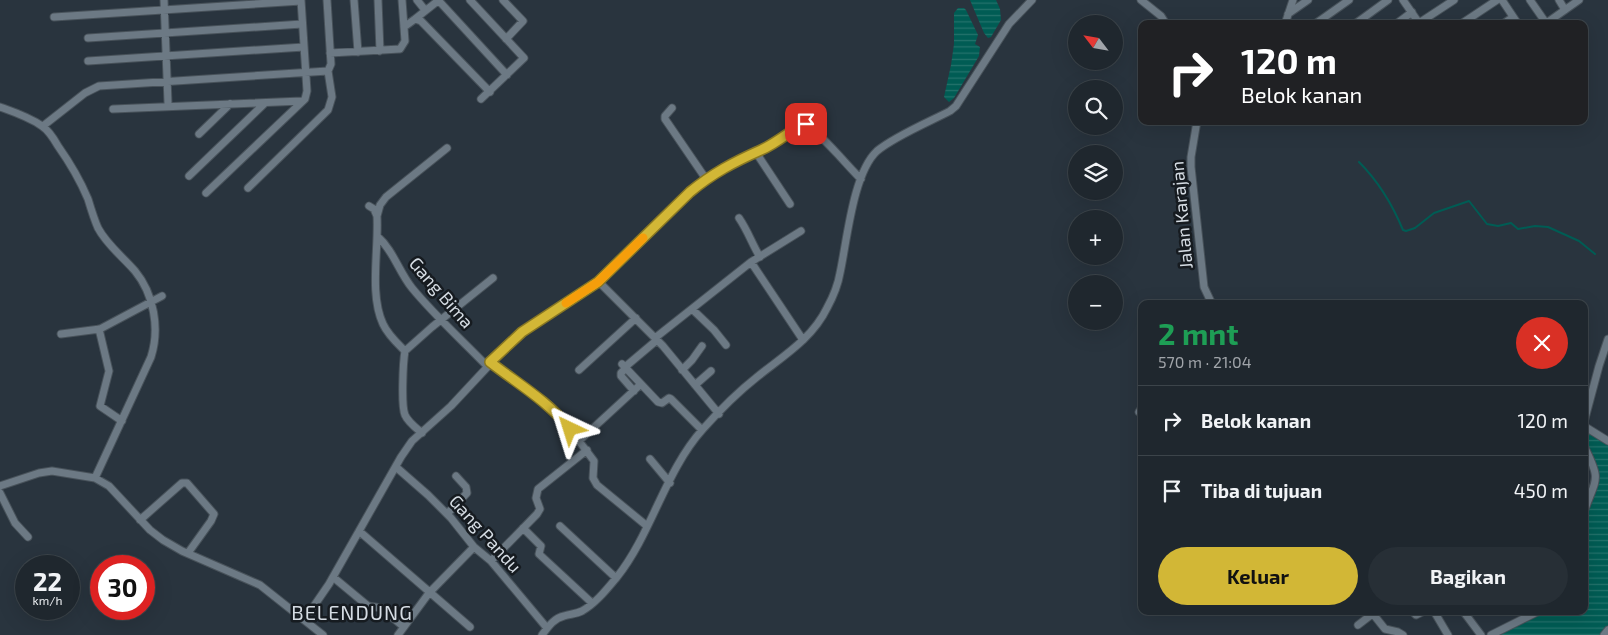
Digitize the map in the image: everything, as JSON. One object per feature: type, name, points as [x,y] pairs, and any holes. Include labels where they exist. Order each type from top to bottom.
[{"type":"street","points":[[164,0],[168,103]]},
{"type":"street","points":[[248,188],[328,110],[332,98],[328,71],[331,67],[327,0]]},
{"type":"street","points":[[354,0],[358,52]]},
{"type":"street","points":[[378,0],[380,51]]},
{"type":"street","points":[[330,53],[399,50],[402,48],[405,41],[402,0]]},
{"type":"street","points":[[417,0],[425,10]]},
{"type":"street","points":[[404,27],[438,0],[507,75]]},
{"type":"street","points":[[470,0],[524,58],[482,99]]},
{"type":"street","points":[[503,0],[523,21],[506,39]]},
{"type":"street","points":[[542,635],[558,618],[578,613],[592,603],[616,578],[634,550],[678,465],[702,430],[756,378],[803,340],[820,320],[834,294],[840,275],[851,217],[861,180],[868,164],[878,150],[956,106],[1009,24],[1032,0]]},
{"type":"street","points":[[1141,0],[1164,20]]},
{"type":"street","points":[[1286,20],[1293,0]]},
{"type":"street","points":[[1288,14],[1308,0]]},
{"type":"street","points":[[1321,20],[1349,0]]},
{"type":"street","points":[[1360,20],[1388,0]]},
{"type":"street","points":[[1424,20],[1454,0]]},
{"type":"street","points":[[1467,20],[1496,0]]},
{"type":"street","points":[[1502,0],[1516,20]]},
{"type":"street","points":[[1530,0],[1544,20]]},
{"type":"street","points":[[1559,0],[1565,10]]},
{"type":"street","points":[[1550,20],[1580,0]]},
{"type":"street","points":[[54,17],[301,1],[306,96],[206,193]]},
{"type":"street","points":[[1407,1],[1418,20]]},
{"type":"street","points":[[1401,20],[1412,12]]},
{"type":"street","points":[[1508,20],[1513,16]]},
{"type":"street","points":[[416,19],[421,21],[490,92]]},
{"type":"street","points":[[88,38],[302,24]]},
{"type":"street","points":[[88,61],[304,46]]},
{"type":"street","points":[[42,126],[92,88],[99,86],[328,71]]},
{"type":"street","points":[[112,108],[302,101]]},
{"type":"street","points":[[189,176],[265,102]]},
{"type":"street","points":[[199,134],[230,104]]},
{"type":"street","points":[[0,107],[22,115],[42,126],[73,167],[104,237],[142,281],[151,301],[155,327],[155,344],[151,357],[95,478]]},
{"type":"street","points":[[672,108],[664,119],[706,179]]},
{"type":"street","points":[[304,619],[333,577],[408,446],[451,406],[489,364],[522,332],[598,282],[690,192],[706,179],[722,168],[760,150],[805,124],[861,180]]},
{"type":"street","name":"Jalan Karajan","points":[[1196,125],[1191,167],[1204,287],[1210,300]]},
{"type":"street","points":[[422,433],[409,421],[404,413],[405,351],[387,331],[381,316],[376,293],[377,216],[380,205],[386,197],[447,148]]},
{"type":"street","points":[[755,151],[790,204]]},
{"type":"street","points":[[369,206],[374,209],[377,216]]},
{"type":"street","points":[[739,218],[747,229],[749,239],[760,257]]},
{"type":"street","points":[[634,392],[621,376],[625,366],[751,262],[801,231]]},
{"type":"street","name":"Gang Bima","points":[[378,237],[385,244],[409,284],[441,320],[489,364],[550,406],[587,450]]},
{"type":"street","points":[[751,262],[803,340]]},
{"type":"street","points":[[405,351],[493,278]]},
{"type":"street","points":[[598,282],[656,339],[718,414]]},
{"type":"street","points":[[61,334],[99,329],[114,323],[162,296]]},
{"type":"street","points":[[692,309],[714,330],[726,345]]},
{"type":"street","points":[[579,370],[636,318]]},
{"type":"street","points":[[99,329],[109,371],[108,381],[100,406],[122,421]]},
{"type":"street","points":[[1588,409],[1605,356],[1608,340]]},
{"type":"street","points":[[682,370],[702,346]]},
{"type":"street","points":[[625,366],[660,403],[667,398],[671,399],[702,430]]},
{"type":"street","points":[[695,385],[711,371]]},
{"type":"street","points":[[579,441],[641,384]]},
{"type":"street","points":[[1588,428],[1608,441]]},
{"type":"street","points":[[491,561],[539,511],[540,506],[536,495],[538,489],[587,450],[594,462],[593,478],[598,485],[647,526]]},
{"type":"street","points":[[1588,455],[1596,472],[1588,502]]},
{"type":"street","points":[[650,459],[670,483]]},
{"type":"street","name":"Gang Pandu","points":[[396,467],[447,514],[474,547],[491,561],[547,628]]},
{"type":"street","points":[[0,486],[39,473],[52,472],[95,478],[109,486],[140,520],[163,540],[260,585],[323,635]]},
{"type":"street","points":[[447,514],[467,493],[466,487],[456,476]]},
{"type":"street","points":[[140,520],[182,483],[187,483],[214,514],[188,553]]},
{"type":"street","points":[[0,493],[15,523],[28,537]]},
{"type":"street","points":[[560,526],[616,578]]},
{"type":"street","points":[[523,528],[541,546],[538,554],[592,603]]},
{"type":"street","points":[[359,531],[470,628]]},
{"type":"street","points":[[398,635],[429,593],[474,547]]},
{"type":"street","points":[[333,577],[368,606],[381,608],[404,627]]},
{"type":"street","points":[[1358,625],[1370,615]]},
{"type":"street","points":[[1376,615],[1384,629],[1403,635]]},
{"type":"street","points":[[1436,615],[1448,635]]},
{"type":"street","points":[[1466,615],[1481,635]]},
{"type":"street","points":[[1491,635],[1531,615]]},
{"type":"street","points":[[1604,635],[1608,630]]},
{"type":"shaded area","points":[[970,0],[996,0],[1000,9],[1001,20],[991,37],[988,38],[984,33]]},
{"type":"shaded area","points":[[958,8],[966,10],[978,35],[975,44],[980,47],[979,56],[954,98],[949,102],[944,97],[954,44],[954,13]]},
{"type":"shaded area","points":[[1588,432],[1608,445],[1608,625],[1600,635],[1499,635],[1536,615],[1588,615],[1588,506],[1592,496],[1594,464],[1588,451]]},
{"type":"waterway","points":[[1359,162],[1384,194],[1403,230],[1415,228],[1434,213],[1469,201],[1487,224],[1498,226],[1511,223],[1518,229],[1535,226],[1548,227],[1579,241],[1595,254]]},
{"type":"slow traffic","points":[[566,303],[598,282],[643,238]]},
{"type":"district","name":"BELENDUNG","points":[[352,613]]},
{"type":"route","points":[[570,429],[550,406],[490,362],[522,332],[543,320],[598,282],[705,179],[722,168],[760,150],[801,125],[806,124]]}]
